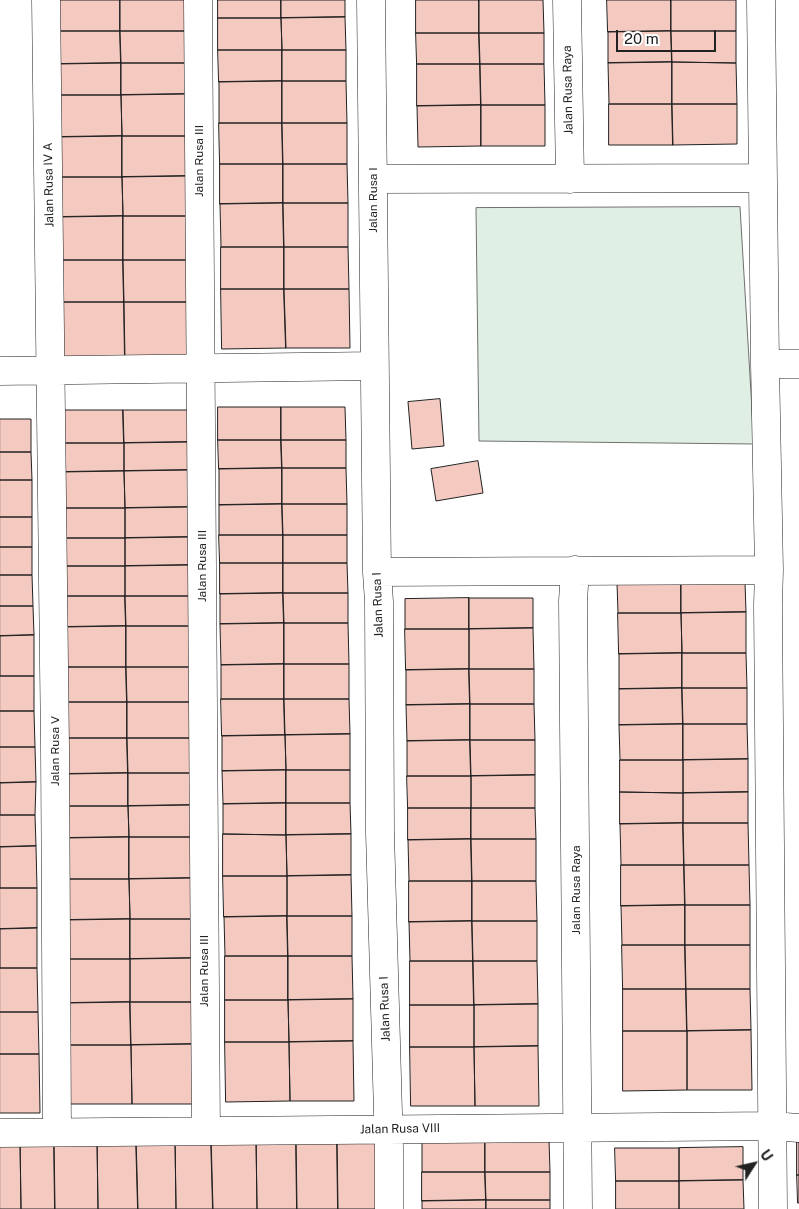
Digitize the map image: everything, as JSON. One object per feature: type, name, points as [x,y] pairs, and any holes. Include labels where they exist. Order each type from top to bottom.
[{"type":"street","name":"Jalan Rusa IV A","points":[[46,0],[51,370]]},
{"type":"street","name":"Jalan Rusa III","points":[[198,0],[206,1131]]},
{"type":"street","name":"Jalan Rusa I","points":[[371,0],[380,833],[389,1209]]},
{"type":"street","name":"Jalan Rusa Raya","points":[[567,0],[570,179]]},
{"type":"street","points":[[761,0],[768,605],[786,1127],[773,1209]]},
{"type":"street","points":[[373,179],[763,178]]},
{"type":"street","points":[[765,364],[799,364]]},
{"type":"street","points":[[0,371],[374,366]]},
{"type":"street","name":"Jalan Rusa V","points":[[51,370],[57,1132]]},
{"type":"street","name":"Jalan Rusa Raya","points":[[575,570],[573,601],[578,1209]]},
{"type":"street","points":[[377,572],[769,570]]},
{"type":"street","name":"Jalan Rusa VIII","points":[[0,1133],[578,1127],[786,1127]]},
{"type":"green space","points":[[740,207],[754,444],[479,441],[476,208]]},
{"type":"building","points":[[57,0],[120,0],[120,31],[57,31]]},
{"type":"building","points":[[120,0],[185,0],[185,31],[120,31]]},
{"type":"building","points":[[218,0],[281,0],[281,18],[218,18]]},
{"type":"building","points":[[281,0],[345,0],[345,17],[281,18]]},
{"type":"building","points":[[416,0],[479,0],[479,33],[416,33]]},
{"type":"building","points":[[479,0],[543,0],[544,33],[479,33]]},
{"type":"building","points":[[607,0],[671,0],[671,31],[608,32]]},
{"type":"building","points":[[671,0],[736,0],[736,31],[671,31]]},
{"type":"building","points":[[345,17],[346,50],[282,50],[281,18]]},
{"type":"building","points":[[218,18],[281,18],[282,50],[218,50]]},
{"type":"building","points":[[57,31],[120,31],[121,63],[58,64]]},
{"type":"building","points":[[120,31],[185,31],[185,63],[121,63]]},
{"type":"building","points":[[671,31],[736,31],[736,63],[672,62]]},
{"type":"building","points":[[671,31],[672,62],[608,63],[608,32]]},
{"type":"building","points":[[416,33],[479,33],[480,64],[417,64]]},
{"type":"building","points":[[479,33],[544,33],[544,64],[480,64]]},
{"type":"building","points":[[218,50],[282,50],[282,81],[219,82]]},
{"type":"building","points":[[282,50],[346,50],[346,81],[282,81]]},
{"type":"building","points":[[672,62],[736,63],[737,104],[672,104]]},
{"type":"building","points":[[672,62],[672,104],[609,104],[608,63]]},
{"type":"building","points":[[121,63],[185,63],[186,94],[121,95]]},
{"type":"building","points":[[121,63],[121,95],[58,95],[58,64]]},
{"type":"building","points":[[417,64],[480,64],[481,105],[417,106]]},
{"type":"building","points":[[480,64],[544,64],[545,105],[481,105]]},
{"type":"building","points":[[282,81],[346,81],[347,123],[282,123]]},
{"type":"building","points":[[282,81],[282,123],[219,123],[219,82]]},
{"type":"building","points":[[186,94],[186,136],[122,136],[121,95]]},
{"type":"building","points":[[58,95],[121,95],[122,136],[58,137]]},
{"type":"building","points":[[609,104],[672,104],[673,145],[609,145]]},
{"type":"building","points":[[672,104],[737,104],[737,144],[673,145]]},
{"type":"building","points":[[481,105],[545,105],[545,146],[481,146]]},
{"type":"building","points":[[481,105],[481,146],[418,147],[417,106]]},
{"type":"building","points":[[219,123],[282,123],[283,164],[220,164]]},
{"type":"building","points":[[282,123],[347,123],[347,164],[283,164]]},
{"type":"building","points":[[122,136],[186,136],[187,176],[122,177]]},
{"type":"building","points":[[122,136],[122,177],[59,177],[58,137]]},
{"type":"building","points":[[220,164],[283,164],[283,203],[220,204]]},
{"type":"building","points":[[283,164],[347,164],[348,203],[283,203]]},
{"type":"building","points":[[187,176],[187,216],[123,216],[122,177]]},
{"type":"building","points":[[59,177],[122,177],[123,216],[59,217]]},
{"type":"building","points":[[283,203],[348,203],[348,247],[284,247]]},
{"type":"building","points":[[283,203],[284,247],[221,247],[220,204]]},
{"type":"building","points":[[123,216],[187,216],[188,260],[123,260]]},
{"type":"building","points":[[123,216],[123,260],[60,260],[59,217]]},
{"type":"building","points":[[221,247],[284,247],[284,289],[221,289]]},
{"type":"building","points":[[284,247],[348,247],[349,289],[284,289]]},
{"type":"building","points":[[60,260],[123,260],[124,302],[61,302]]},
{"type":"building","points":[[123,260],[188,260],[188,302],[124,302]]},
{"type":"building","points":[[221,289],[284,289],[286,348],[222,349]]},
{"type":"building","points":[[284,289],[349,289],[350,348],[286,348]]},
{"type":"building","points":[[61,302],[124,302],[125,361],[61,362]]},
{"type":"building","points":[[124,302],[188,302],[189,361],[125,361]]},
{"type":"building","points":[[440,399],[444,446],[412,449],[408,402]]},
{"type":"building","points":[[218,407],[281,407],[281,440],[218,440]]},
{"type":"building","points":[[281,407],[345,407],[346,440],[281,440]]},
{"type":"building","points":[[60,410],[123,410],[124,443],[60,443]]},
{"type":"building","points":[[123,410],[188,410],[188,442],[124,443]]},
{"type":"building","points":[[0,419],[31,419],[31,452],[0,452]]},
{"type":"building","points":[[218,440],[281,440],[282,468],[219,469]]},
{"type":"building","points":[[281,440],[346,440],[346,468],[282,468]]},
{"type":"building","points":[[188,442],[188,470],[124,471],[124,443]]},
{"type":"building","points":[[60,443],[124,443],[124,471],[61,472]]},
{"type":"building","points":[[0,452],[31,452],[32,480],[0,480]]},
{"type":"building","points":[[478,461],[483,493],[436,501],[431,469]]},
{"type":"building","points":[[282,468],[346,468],[347,504],[282,504]]},
{"type":"building","points":[[282,468],[282,504],[219,505],[219,469]]},
{"type":"building","points":[[188,470],[189,507],[125,508],[124,471]]},
{"type":"building","points":[[124,471],[125,508],[61,508],[61,472]]},
{"type":"building","points":[[0,480],[32,480],[32,517],[0,517]]},
{"type":"building","points":[[282,504],[347,504],[347,535],[283,535]]},
{"type":"building","points":[[282,504],[283,535],[219,535],[219,505]]},
{"type":"building","points":[[189,507],[189,537],[125,538],[125,508]]},
{"type":"building","points":[[61,508],[125,508],[125,538],[61,538]]},
{"type":"building","points":[[0,517],[32,517],[32,547],[0,547]]},
{"type":"building","points":[[219,535],[283,535],[283,563],[220,563]]},
{"type":"building","points":[[283,535],[347,535],[347,563],[283,563]]},
{"type":"building","points":[[189,537],[190,565],[125,566],[125,538]]},
{"type":"building","points":[[61,538],[125,538],[125,566],[62,566]]},
{"type":"building","points":[[0,547],[32,547],[32,575],[0,575]]},
{"type":"building","points":[[220,563],[283,563],[283,593],[220,594]]},
{"type":"building","points":[[283,563],[347,563],[348,593],[283,593]]},
{"type":"building","points":[[190,565],[190,596],[125,596],[125,566]]},
{"type":"building","points":[[62,566],[125,566],[125,596],[62,596]]},
{"type":"building","points":[[0,575],[32,575],[33,606],[0,606]]},
{"type":"building","points":[[681,582],[745,582],[746,612],[681,613]]},
{"type":"building","points":[[681,582],[681,613],[618,613],[617,583]]},
{"type":"building","points":[[283,593],[348,593],[348,623],[284,623]]},
{"type":"building","points":[[283,593],[284,623],[220,624],[220,594]]},
{"type":"building","points":[[62,596],[125,596],[126,626],[63,627]]},
{"type":"building","points":[[125,596],[190,596],[190,626],[126,626]]},
{"type":"building","points":[[469,598],[533,598],[533,628],[469,629]]},
{"type":"building","points":[[469,598],[469,629],[405,629],[405,599]]},
{"type":"building","points":[[0,606],[33,606],[34,635],[0,636]]},
{"type":"building","points":[[746,612],[746,653],[682,653],[681,613]]},
{"type":"building","points":[[618,613],[681,613],[682,653],[619,654]]},
{"type":"building","points":[[284,623],[348,623],[349,664],[284,664]]},
{"type":"building","points":[[284,623],[284,664],[221,665],[220,624]]},
{"type":"building","points":[[126,626],[190,626],[191,667],[126,667]]},
{"type":"building","points":[[126,626],[126,667],[63,667],[63,627]]},
{"type":"building","points":[[533,628],[534,669],[469,669],[469,629]]},
{"type":"building","points":[[405,629],[469,629],[469,669],[406,670]]},
{"type":"building","points":[[34,635],[34,676],[0,676],[0,636]]},
{"type":"building","points":[[682,653],[746,653],[747,688],[682,688]]},
{"type":"building","points":[[682,653],[682,688],[619,689],[619,654]]},
{"type":"building","points":[[284,664],[349,664],[349,699],[284,699]]},
{"type":"building","points":[[284,664],[284,699],[221,699],[221,665]]},
{"type":"building","points":[[63,667],[126,667],[127,702],[64,702]]},
{"type":"building","points":[[126,667],[191,667],[191,702],[127,702]]},
{"type":"building","points":[[469,669],[534,669],[534,704],[470,704]]},
{"type":"building","points":[[469,669],[470,704],[406,705],[406,670]]},
{"type":"building","points":[[0,676],[34,676],[34,711],[0,711]]},
{"type":"building","points":[[682,688],[747,688],[747,724],[683,724]]},
{"type":"building","points":[[682,688],[683,724],[619,725],[619,689]]},
{"type":"building","points":[[221,699],[284,699],[285,735],[222,736]]},
{"type":"building","points":[[284,699],[349,699],[350,734],[285,735]]},
{"type":"building","points":[[64,702],[127,702],[127,738],[64,738]]},
{"type":"building","points":[[127,702],[191,702],[192,738],[127,738]]},
{"type":"building","points":[[470,704],[534,704],[535,740],[470,740]]},
{"type":"building","points":[[470,704],[470,740],[407,741],[406,705]]},
{"type":"building","points":[[0,711],[34,711],[35,747],[0,747]]},
{"type":"building","points":[[683,724],[747,724],[748,759],[683,760]]},
{"type":"building","points":[[683,724],[683,760],[620,760],[619,725]]},
{"type":"building","points":[[350,734],[350,770],[286,770],[285,735]]},
{"type":"building","points":[[285,735],[286,770],[222,771],[222,736]]},
{"type":"building","points":[[64,738],[127,738],[128,773],[64,774]]},
{"type":"building","points":[[127,738],[192,738],[192,773],[128,773]]},
{"type":"building","points":[[470,740],[535,740],[535,775],[471,776]]},
{"type":"building","points":[[470,740],[471,776],[407,776],[407,741]]},
{"type":"building","points":[[0,747],[35,747],[36,782],[0,783]]},
{"type":"building","points":[[748,759],[748,792],[683,793],[683,760]]},
{"type":"building","points":[[620,760],[683,760],[683,793],[620,792]]},
{"type":"building","points":[[286,770],[350,770],[350,803],[286,803]]},
{"type":"building","points":[[286,770],[286,803],[223,804],[222,771]]},
{"type":"building","points":[[128,773],[192,773],[192,805],[128,806]]},
{"type":"building","points":[[128,773],[128,806],[65,806],[64,774]]},
{"type":"building","points":[[535,775],[535,808],[471,808],[471,776]]},
{"type":"building","points":[[407,776],[471,776],[471,808],[408,808]]},
{"type":"building","points":[[36,782],[35,815],[0,815],[0,783]]},
{"type":"building","points":[[620,792],[683,793],[683,823],[620,824]]},
{"type":"building","points":[[748,792],[748,823],[683,823],[683,793]]},
{"type":"building","points":[[286,803],[350,803],[351,834],[286,835]]},
{"type":"building","points":[[286,803],[286,835],[223,834],[223,804]]},
{"type":"building","points":[[192,805],[193,837],[129,837],[128,806]]},
{"type":"building","points":[[65,806],[128,806],[129,837],[65,838]]},
{"type":"building","points":[[408,808],[471,808],[471,839],[408,840]]},
{"type":"building","points":[[471,808],[535,808],[536,839],[471,839]]},
{"type":"building","points":[[0,815],[35,815],[36,846],[0,847]]},
{"type":"building","points":[[683,823],[748,823],[749,865],[684,865]]},
{"type":"building","points":[[683,823],[684,865],[621,865],[620,824]]},
{"type":"building","points":[[223,834],[286,835],[287,876],[223,876]]},
{"type":"building","points":[[351,834],[351,875],[287,876],[286,835]]},
{"type":"building","points":[[129,837],[193,837],[193,878],[129,879]]},
{"type":"building","points":[[129,837],[129,879],[66,879],[65,838]]},
{"type":"building","points":[[471,839],[536,839],[536,881],[472,881]]},
{"type":"building","points":[[471,839],[472,881],[409,881],[408,840]]},
{"type":"building","points":[[36,846],[37,888],[0,888],[0,847]]},
{"type":"building","points":[[621,865],[684,865],[685,905],[621,906]]},
{"type":"building","points":[[684,865],[749,865],[750,905],[685,905]]},
{"type":"building","points":[[351,875],[352,916],[287,916],[287,876]]},
{"type":"building","points":[[223,876],[287,876],[287,916],[224,917]]},
{"type":"building","points":[[193,878],[194,919],[130,919],[129,879]]},
{"type":"building","points":[[66,879],[129,879],[130,919],[66,920]]},
{"type":"building","points":[[409,881],[472,881],[472,921],[409,922]]},
{"type":"building","points":[[472,881],[536,881],[537,921],[472,921]]},
{"type":"building","points":[[0,888],[37,888],[37,928],[0,929]]},
{"type":"building","points":[[685,905],[750,905],[750,945],[685,945]]},
{"type":"building","points":[[685,905],[685,945],[622,945],[621,906]]},
{"type":"building","points":[[287,916],[352,916],[352,956],[288,956]]},
{"type":"building","points":[[287,916],[288,956],[225,956],[224,917]]},
{"type":"building","points":[[130,919],[194,919],[194,958],[130,959]]},
{"type":"building","points":[[130,919],[130,959],[67,959],[66,920]]},
{"type":"building","points":[[472,921],[537,921],[537,961],[473,961]]},
{"type":"building","points":[[472,921],[473,961],[410,961],[409,922]]},
{"type":"building","points":[[37,928],[37,968],[0,968],[0,929]]},
{"type":"building","points":[[622,945],[685,945],[686,989],[623,989]]},
{"type":"building","points":[[685,945],[750,945],[750,989],[686,989]]},
{"type":"building","points":[[225,956],[288,956],[288,1000],[225,1000]]},
{"type":"building","points":[[288,956],[352,956],[353,999],[288,1000]]},
{"type":"building","points":[[194,958],[195,1002],[130,1002],[130,959]]},
{"type":"building","points":[[67,959],[130,959],[130,1002],[67,1003]]},
{"type":"building","points":[[410,961],[473,961],[474,1005],[410,1005]]},
{"type":"building","points":[[473,961],[537,961],[538,1004],[474,1005]]},
{"type":"building","points":[[0,968],[37,968],[38,1012],[0,1012]]},
{"type":"building","points":[[623,989],[686,989],[687,1031],[623,1031]]},
{"type":"building","points":[[686,989],[750,989],[751,1030],[687,1031]]},
{"type":"building","points":[[353,999],[353,1041],[289,1042],[288,1000]]},
{"type":"building","points":[[225,1000],[288,1000],[289,1042],[225,1042]]},
{"type":"building","points":[[130,1002],[195,1002],[195,1044],[131,1045]]},
{"type":"building","points":[[130,1002],[131,1045],[68,1045],[67,1003]]},
{"type":"building","points":[[538,1004],[538,1046],[474,1047],[474,1005]]},
{"type":"building","points":[[410,1005],[474,1005],[474,1047],[410,1047]]},
{"type":"building","points":[[0,1012],[38,1012],[39,1054],[0,1054]]},
{"type":"building","points":[[751,1030],[752,1090],[687,1090],[687,1031]]},
{"type":"building","points":[[623,1031],[687,1031],[687,1090],[623,1091]]},
{"type":"building","points":[[353,1041],[354,1101],[290,1101],[289,1042]]},
{"type":"building","points":[[225,1042],[289,1042],[290,1101],[226,1102]]},
{"type":"building","points":[[195,1044],[196,1104],[132,1104],[131,1045]]},
{"type":"building","points":[[68,1045],[131,1045],[132,1104],[68,1104]]},
{"type":"building","points":[[538,1046],[539,1106],[475,1106],[474,1047]]},
{"type":"building","points":[[410,1047],[474,1047],[475,1106],[411,1106]]},
{"type":"building","points":[[0,1054],[39,1054],[40,1113],[0,1113]]},
{"type":"building","points":[[296,1135],[297,1209],[257,1209],[256,1136]]},
{"type":"building","points":[[296,1135],[337,1135],[338,1209],[297,1209]]},
{"type":"building","points":[[337,1135],[381,1135],[383,1209],[338,1209]]},
{"type":"building","points":[[211,1136],[256,1136],[257,1209],[213,1209]]},
{"type":"building","points":[[211,1136],[213,1209],[176,1209],[175,1137]]},
{"type":"building","points":[[136,1137],[138,1209],[98,1209],[97,1138]]},
{"type":"building","points":[[136,1137],[175,1137],[176,1209],[138,1209]]},
{"type":"building","points":[[54,1138],[55,1209],[21,1209],[20,1139]]},
{"type":"building","points":[[54,1138],[97,1138],[98,1209],[55,1209]]},
{"type":"building","points":[[0,1139],[20,1139],[21,1209],[0,1209]]},
{"type":"building","points":[[485,1139],[549,1139],[550,1172],[485,1172]]},
{"type":"building","points":[[485,1139],[485,1172],[422,1172],[422,1140]]},
{"type":"building","points":[[797,1142],[799,1142],[799,1175],[797,1175]]},
{"type":"building","points":[[743,1147],[743,1180],[679,1181],[679,1148]]},
{"type":"building","points":[[615,1148],[679,1148],[679,1181],[616,1181]]},
{"type":"building","points":[[422,1172],[485,1172],[486,1200],[422,1201]]},
{"type":"building","points":[[485,1172],[550,1172],[550,1200],[486,1200]]},
{"type":"building","points":[[797,1175],[799,1175],[799,1203],[798,1203]]},
{"type":"building","points":[[743,1180],[744,1209],[679,1209],[679,1181]]},
{"type":"building","points":[[616,1181],[679,1181],[679,1209],[616,1209]]},
{"type":"building","points":[[486,1200],[550,1200],[550,1209],[486,1209]]},
{"type":"building","points":[[486,1200],[486,1209],[422,1209],[422,1201]]}]
